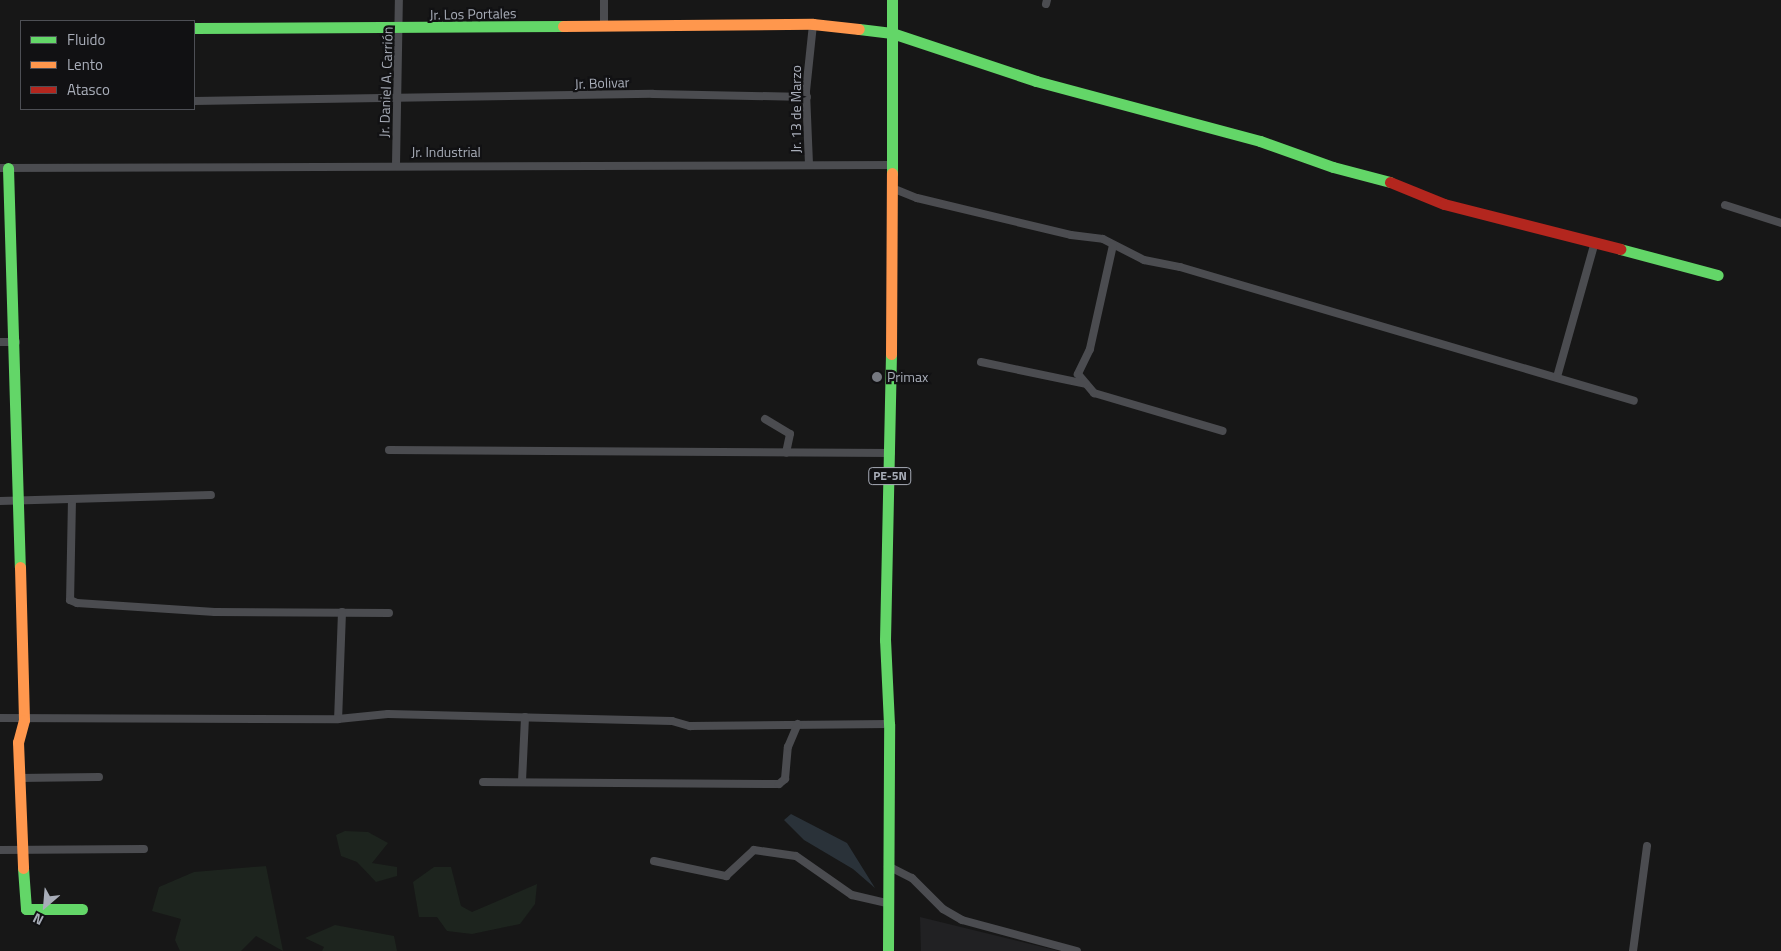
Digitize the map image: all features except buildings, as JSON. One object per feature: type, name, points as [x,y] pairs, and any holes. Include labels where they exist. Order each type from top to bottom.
[{"type":"main road","name":"PE-5N","points":[[888,951],[889,724],[885,617],[891,453],[892,0]]},
{"type":"main road","name":"Jr. Los Portales","points":[[195,28],[402,30],[604,25],[813,24],[892,33],[1036,81],[1260,141],[1333,168],[1399,184],[1444,204],[1594,245],[1718,275]]},
{"type":"main road","points":[[4,168],[13,235],[12,322],[16,342],[24,720],[18,742],[26,909],[82,909]]},
{"type":"street","name":"Jr. Daniel A. Carrión","points":[[396,164],[402,30],[399,0]]},
{"type":"street","points":[[604,0],[604,25]]},
{"type":"street","name":"Jr. 13 de Marzo","points":[[809,164],[806,97],[813,24]]},
{"type":"street","name":"Jr. Bolivar","points":[[195,101],[398,97],[806,97]]},
{"type":"street","name":"Jr. Industrial","points":[[4,168],[396,164],[892,165]]},
{"type":"street","points":[[892,188],[1071,235],[1103,239],[1144,260],[1180,267],[1634,401]]},
{"type":"street","points":[[1725,206],[1781,223]]},
{"type":"street","points":[[1113,245],[1090,349],[1078,374],[1094,393],[1223,431]]},
{"type":"street","points":[[1557,377],[1594,245]]},
{"type":"street","points":[[0,342],[16,342]]},
{"type":"street","points":[[981,362],[1086,384]]},
{"type":"street","points":[[765,419],[792,434],[786,453]]},
{"type":"street","points":[[389,450],[891,453]]},
{"type":"street","points":[[0,501],[211,495]]},
{"type":"street","points":[[72,499],[74,534],[70,600],[206,611],[389,614]]},
{"type":"street","points":[[338,719],[342,612]]},
{"type":"street","points":[[0,718],[24,720],[152,716],[338,719],[388,714],[672,721],[690,726],[889,724]]},
{"type":"street","points":[[522,782],[525,717]]},
{"type":"street","points":[[483,782],[778,784],[785,779],[788,747],[798,724]]},
{"type":"street","points":[[19,778],[99,777]]},
{"type":"street","points":[[1633,951],[1647,846]]},
{"type":"street","points":[[0,850],[144,849]]},
{"type":"street","points":[[654,861],[726,876],[754,850],[796,856],[852,895],[888,903]]},
{"type":"street","points":[[888,866],[912,878],[943,909],[962,920],[1077,951]]},
{"type":"shaded area","points":[[791,814],[847,843],[875,888],[853,869],[804,840],[784,820]]},
{"type":"shaded area","points":[[345,831],[368,832],[388,843],[372,863],[397,867],[397,876],[376,882],[357,862],[341,856],[336,835]]},
{"type":"shaded area","points":[[266,866],[283,951],[256,936],[241,951],[180,951],[175,940],[181,919],[152,911],[159,887],[194,872]]},
{"type":"shaded area","points":[[434,867],[451,867],[461,906],[472,912],[537,884],[535,904],[520,924],[472,934],[447,931],[437,917],[419,917],[413,882]]},
{"type":"shaded area","points":[[920,917],[1059,951],[921,951]]},
{"type":"shaded area","points":[[335,925],[394,936],[397,951],[322,951],[324,947],[305,938]]},
{"type":"traffic: fast","points":[[892,0],[892,173]]},
{"type":"traffic: fast","points":[[195,28],[563,26]]},
{"type":"traffic: fast","points":[[859,29],[892,33],[1036,81],[1260,141],[1333,167],[1390,182]]},
{"type":"traffic: fast","points":[[8,168],[20,567]]},
{"type":"traffic: fast","points":[[1620,249],[1718,275]]},
{"type":"traffic: fast","points":[[888,951],[889,724],[885,640],[891,354]]},
{"type":"traffic: fast","points":[[23,868],[26,909],[82,909]]},
{"type":"traffic: slow","points":[[563,26],[813,24],[859,29]]},
{"type":"traffic: slow","points":[[891,354],[892,173]]},
{"type":"traffic: slow","points":[[20,567],[24,720],[18,742],[23,868]]},
{"type":"traffic: jam","points":[[1390,182],[1444,204],[1620,249]]},
{"type":"place","name":"Primax","points":[[877,377]]}]
